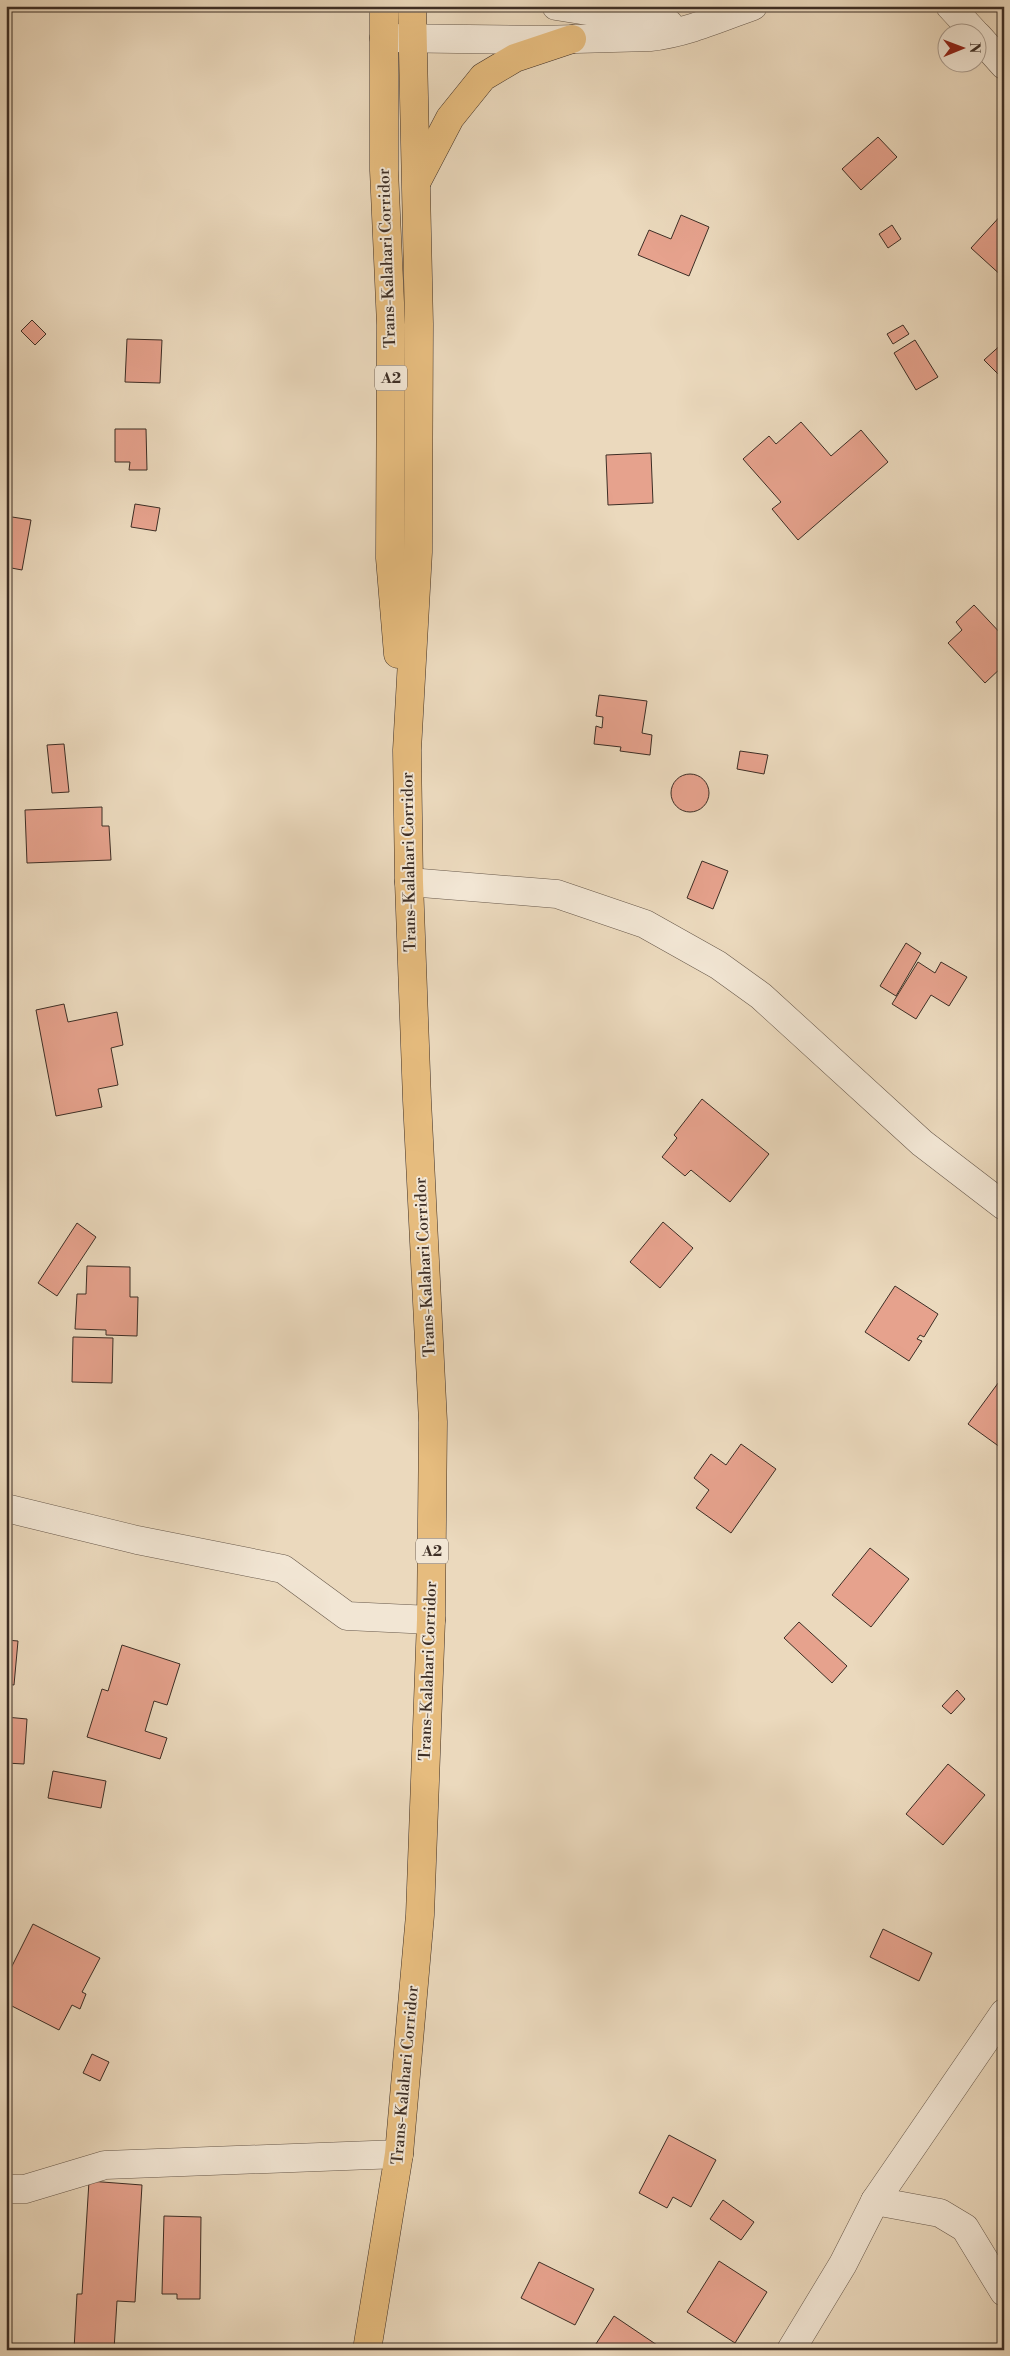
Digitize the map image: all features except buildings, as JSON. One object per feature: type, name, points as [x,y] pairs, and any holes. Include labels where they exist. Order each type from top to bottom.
[{"type":"highway","name":"Trans-Kalahari Corridor","points":[[384,6],[384,170],[391,325],[390,558],[407,750]]},
{"type":"highway","name":"Trans-Kalahari Corridor","points":[[372,2346],[399,2154],[420,1915],[431,1620],[433,1422],[417,1100],[409,882],[407,750],[418,552],[419,324],[412,6]]},
{"type":"highway","points":[[416,183],[450,118],[483,77],[515,58],[572,39]]},
{"type":"street","points":[[556,6],[693,27],[740,6]]},
{"type":"street","points":[[384,38],[572,39],[650,37],[666,35],[693,27],[753,6]]},
{"type":"street","points":[[950,6],[965,22]]},
{"type":"street","points":[[988,48],[1004,66]]},
{"type":"street","points":[[409,882],[557,894],[645,924],[718,965],[761,996],[922,1143],[1004,1206]]},
{"type":"street","points":[[6,1508],[137,1540],[283,1569],[347,1616],[431,1620]]},
{"type":"street","points":[[791,2350],[843,2264],[875,2201],[1004,2014]]},
{"type":"street","points":[[6,2189],[25,2189],[105,2165],[399,2154]]},
{"type":"street","points":[[875,2201],[940,2212],[965,2228],[1004,2292]]}]
